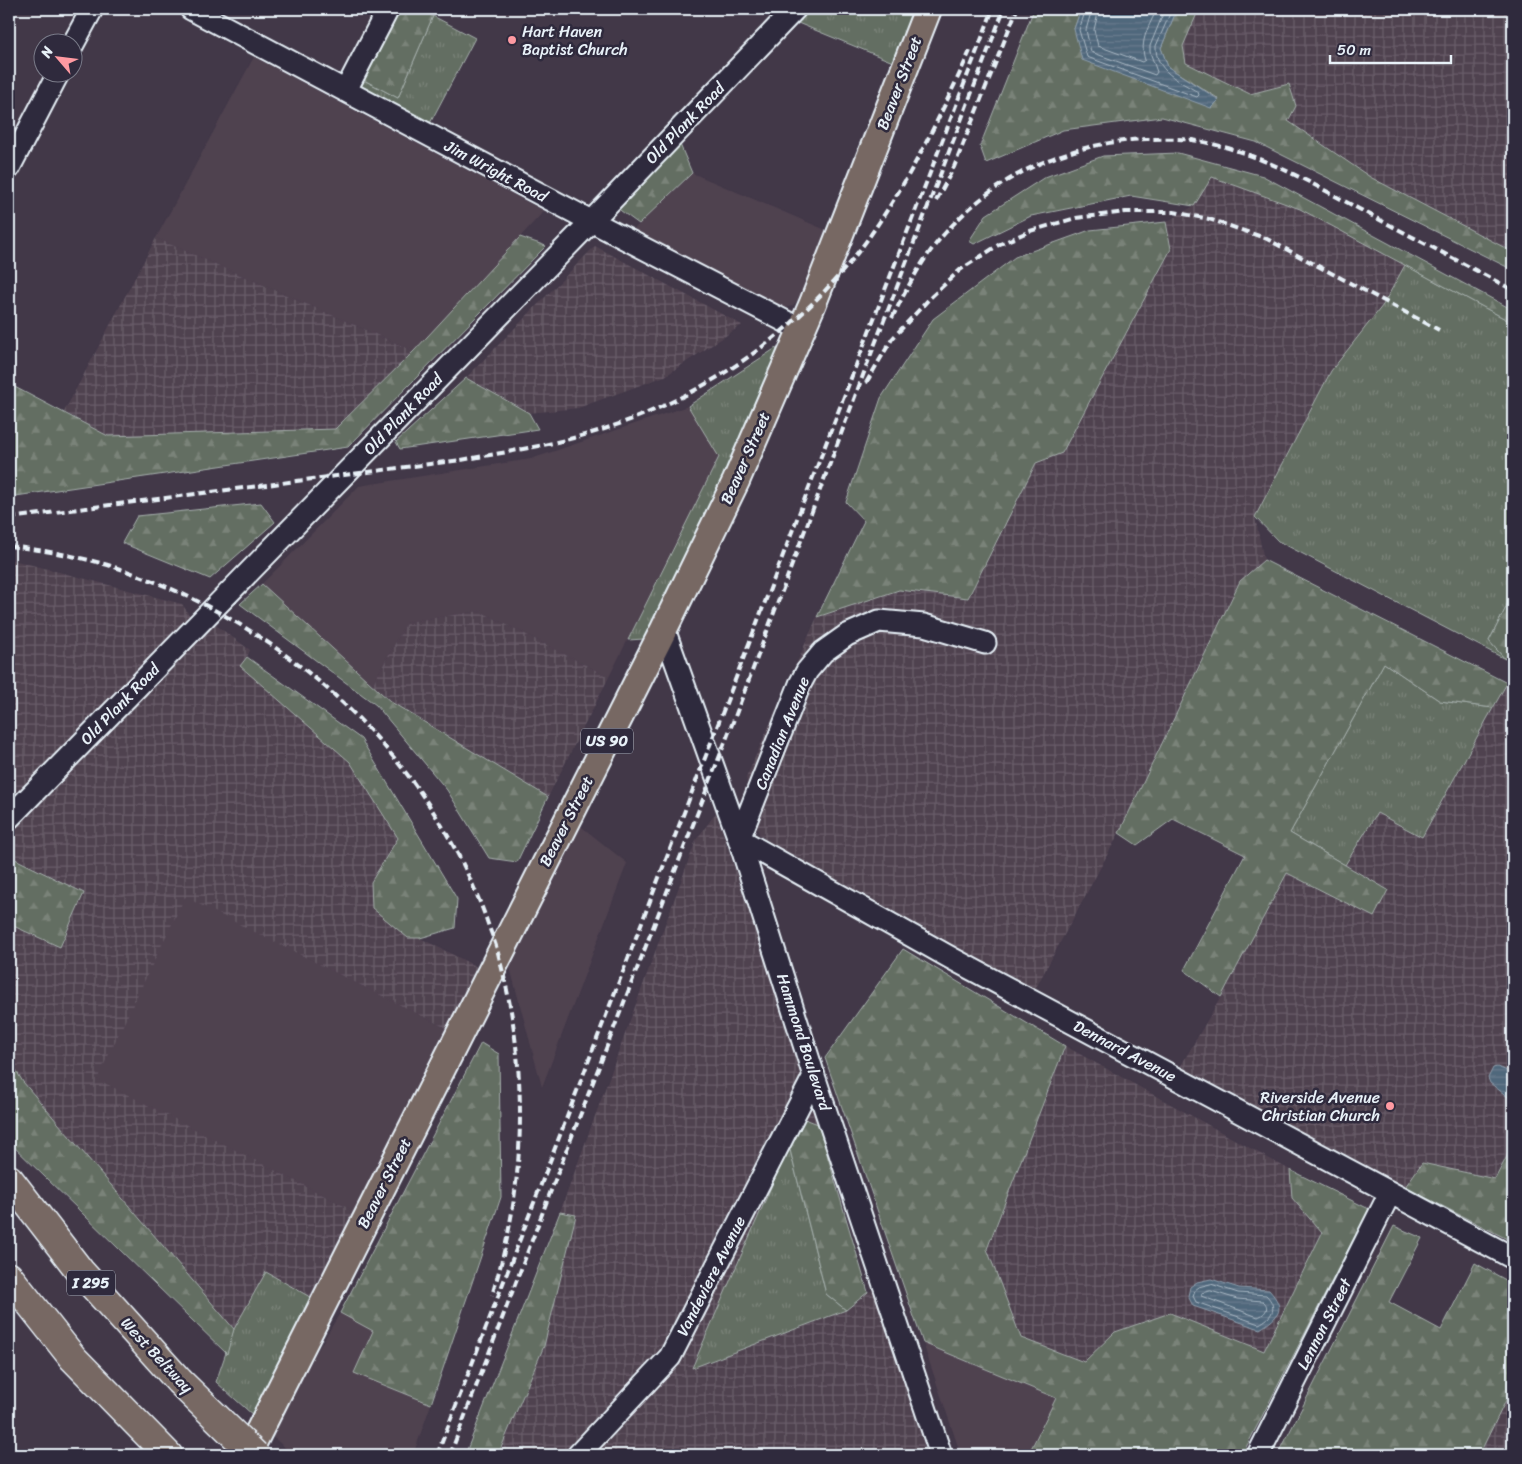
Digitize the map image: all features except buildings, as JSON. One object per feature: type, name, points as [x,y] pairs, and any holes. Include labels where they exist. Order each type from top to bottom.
[{"type":"highway","name":"West Beltway","points":[[9,1179],[80,1271],[179,1381],[255,1455]]},
{"type":"highway","points":[[9,1277],[73,1358],[160,1447]]},
{"type":"main road","name":"Beaver Street","points":[[247,1455],[664,630],[736,482],[802,330],[928,9]]},
{"type":"street","points":[[80,32],[92,9]]},
{"type":"street","name":"Jim Wright Road","points":[[191,9],[591,221],[802,330]]},
{"type":"street","points":[[346,90],[388,9]]},
{"type":"street","name":"Old Plank Road","points":[[9,818],[795,9]]},
{"type":"street","points":[[9,168],[54,82]]},
{"type":"street","name":"Canadian Avenue","points":[[739,839],[800,684],[807,670],[823,652],[847,635],[879,621],[924,625],[985,643]]},
{"type":"street","name":"Hammond Boulevard","points":[[664,630],[739,839],[814,1076],[941,1455]]},
{"type":"street","name":"Dennard Avenue","points":[[739,839],[959,962],[1513,1258]]},
{"type":"street","name":"Vandeviere Avenue","points":[[578,1455],[670,1358],[814,1076]]},
{"type":"street","name":"Lennon Street","points":[[1258,1455],[1390,1193]]},
{"type":"shaded area","points":[[1199,9],[1513,9],[1513,252],[1370,177],[1288,121],[1296,106],[1289,84],[1250,94],[1186,63],[1183,46]]},
{"type":"shaded area","points":[[254,57],[544,211],[414,351],[156,238]]},
{"type":"shaded area","points":[[692,173],[828,231],[804,294],[792,306],[784,308],[738,289],[631,232]]},
{"type":"shaded area","points":[[1212,177],[1300,209],[1405,265],[1383,305],[1331,371],[1255,517],[1264,560],[1240,581],[1119,833],[1033,993],[775,849],[759,834],[746,778],[817,617],[899,590],[968,598],[1036,463],[1062,452],[1171,249],[1166,222],[1194,206]]},
{"type":"shaded area","points":[[156,238],[414,351],[335,429],[108,436],[64,412]]},
{"type":"shaded area","points":[[595,246],[742,325],[665,376],[578,408],[529,413],[466,378]]},
{"type":"shaded area","points":[[688,406],[719,457],[609,677],[480,611],[407,622],[372,685],[262,584],[359,486],[531,459]]},
{"type":"shaded area","points":[[9,559],[182,604],[192,619],[9,800]]},
{"type":"shaded area","points":[[480,611],[609,677],[548,797],[391,702],[372,685],[407,622]]},
{"type":"shaded area","points":[[213,623],[250,650],[240,666],[350,762],[398,838],[371,882],[408,938],[420,938],[479,968],[448,1029],[185,897],[97,1079],[354,1211],[310,1297],[266,1272],[234,1329],[23,1082],[9,1059],[9,924],[60,947],[84,893],[9,856],[9,836]]},
{"type":"shaded area","points":[[1507,683],[1513,687],[1513,1145],[1495,1179],[1422,1163],[1405,1187],[1179,1069],[1221,997],[1287,873],[1388,890],[1345,865],[1377,813],[1422,836]]},
{"type":"shaded area","points":[[716,813],[818,1124],[805,1119],[692,1367],[846,1310],[868,1292],[876,1290],[927,1455],[498,1455],[544,1346],[575,1215],[560,1212],[696,840]]},
{"type":"shaded area","points":[[578,824],[627,863],[542,1087],[508,960]]},
{"type":"shaded area","points":[[185,896],[448,1029],[354,1211],[96,1079]]},
{"type":"shaded area","points":[[1065,1046],[1290,1170],[1292,1198],[1322,1232],[1264,1351],[1170,1313],[1115,1332],[1084,1362],[1021,1338],[987,1249]],"holes":[[[1224,1282],[1239,1288],[1269,1290],[1193,1306],[1188,1296],[1190,1287]]]},
{"type":"shaded area","points":[[340,1313],[373,1331],[354,1373],[431,1404],[413,1455],[294,1455],[268,1433]]},
{"type":"shaded area","points":[[923,1343],[1056,1398],[1028,1455],[961,1455]]},
{"type":"shaded area","points":[[1513,1386],[1513,1455],[1479,1455]]},
{"type":"green space","points":[[394,9],[418,9],[433,16],[398,98],[362,79]]},
{"type":"green space","points":[[805,9],[913,9],[893,62],[793,21]]},
{"type":"green space","points":[[1034,9],[1081,9],[1074,29],[1212,108],[1219,99],[1168,67],[1161,48],[1177,9],[1199,9],[1183,46],[1186,63],[1250,94],[1289,84],[1296,106],[1288,121],[1370,177],[1513,252],[1513,270],[1256,142],[1162,117],[1063,130],[986,163],[980,146]]},
{"type":"green space","points":[[433,16],[475,38],[428,127],[360,86],[362,79],[398,98]]},
{"type":"green space","points":[[679,142],[692,173],[639,224],[617,208]]},
{"type":"green space","points":[[1178,153],[1263,176],[1513,310],[1513,323],[1300,209],[1212,177],[1194,206],[1131,196],[1031,216],[974,244],[969,241],[986,215],[1045,177],[1103,156]]},
{"type":"green space","points":[[1166,222],[1171,249],[1062,453],[1036,463],[968,598],[899,590],[817,617],[864,521],[846,502],[881,398],[933,319],[1015,257],[1090,230]]},
{"type":"green space","points":[[520,237],[546,246],[348,447],[9,497],[9,384],[108,436],[335,429],[414,351]]},
{"type":"green space","points":[[1405,265],[1513,323],[1513,594],[1489,641],[1505,659],[1278,541],[1255,517],[1331,371],[1383,305]]},
{"type":"green space","points":[[776,348],[779,355],[731,462],[644,639],[628,640],[719,457],[688,406]]},
{"type":"green space","points":[[466,378],[529,413],[538,429],[400,449],[396,442]]},
{"type":"green space","points":[[261,503],[275,522],[210,579],[122,543],[137,516]]},
{"type":"green space","points":[[1264,560],[1507,683],[1493,708],[1440,701],[1384,663],[1290,833],[1388,890],[1374,917],[1287,873],[1221,997],[1184,970],[1245,855],[1173,819],[1137,845],[1119,833],[1240,581]]},
{"type":"green space","points":[[262,584],[391,702],[548,797],[517,862],[489,858],[447,790],[376,705],[240,604]]},
{"type":"green space","points":[[1513,594],[1513,653],[1505,659],[1489,641]]},
{"type":"green space","points":[[247,657],[361,739],[457,899],[455,928],[420,938],[408,938],[372,908],[371,882],[398,838],[350,762],[240,666]]},
{"type":"green space","points":[[1384,663],[1440,701],[1493,708],[1422,837],[1377,813],[1345,865],[1290,833]]},
{"type":"green space","points":[[9,856],[84,893],[60,947],[9,924]]},
{"type":"green space","points":[[903,949],[1065,1046],[987,1249],[1021,1338],[1084,1362],[1115,1332],[1170,1313],[1264,1351],[1322,1233],[1292,1198],[1290,1170],[1369,1209],[1242,1455],[1028,1455],[1056,1398],[923,1343],[825,1058]]},
{"type":"green space","points":[[481,1043],[499,1054],[501,1197],[431,1404],[354,1373],[373,1331],[340,1313]]},
{"type":"green space","points":[[9,1059],[23,1082],[234,1329],[227,1354],[9,1142]]},
{"type":"green space","points":[[805,1119],[818,1124],[868,1292],[846,1310],[826,1294],[789,1146]]},
{"type":"green space","points":[[1513,1145],[1513,1242],[1405,1187],[1422,1163],[1495,1179]]},
{"type":"green space","points":[[789,1146],[826,1294],[846,1310],[692,1368]]},
{"type":"green space","points":[[560,1212],[576,1215],[544,1346],[498,1455],[465,1455]]},
{"type":"green space","points":[[1394,1226],[1422,1238],[1389,1302],[1441,1330],[1475,1263],[1513,1284],[1513,1386],[1479,1455],[1278,1455]]},
{"type":"green space","points":[[266,1272],[310,1297],[254,1416],[216,1382],[234,1329]]},
{"type":"water","points":[[1081,9],[1177,9],[1161,48],[1168,67],[1219,100],[1211,108],[1082,60],[1074,29]]},
{"type":"water","points":[[1497,1067],[1513,1073],[1513,1101],[1490,1083],[1488,1078],[1493,1068]]},
{"type":"water","points":[[1211,1279],[1239,1288],[1269,1290],[1278,1302],[1279,1307],[1276,1316],[1260,1329],[1193,1306],[1188,1296],[1190,1287],[1197,1282]]},
{"type":"railway","points":[[437,1455],[993,9]]},
{"type":"railway","points":[[450,1455],[736,714],[868,362],[1004,9]]},
{"type":"railway","points":[[936,201],[954,167],[1017,9]]},
{"type":"railway","points":[[9,518],[461,460],[513,451],[598,431],[641,416],[682,397],[721,375],[758,350],[826,290],[856,255],[907,178],[940,115],[970,51]]},
{"type":"railway","points":[[892,318],[916,273],[930,252],[946,232],[989,193],[1037,165],[1063,155],[1090,147],[1147,139],[1192,140],[1236,150],[1257,158],[1319,187],[1513,290]]},
{"type":"railway","points":[[866,383],[892,339],[930,298],[960,270],[1000,244],[1030,231],[1076,218],[1126,212],[1174,212],[1209,219],[1265,238],[1439,330]]},
{"type":"railway","points":[[9,546],[70,556],[129,572],[188,597],[244,627],[297,664],[346,706],[390,752],[428,804],[460,859],[486,918],[499,957],[509,999],[515,1041],[520,1126],[518,1169],[504,1253],[492,1295]]},
{"type":"place","name":"Hart Haven Baptist Church","points":[[512,40]]},
{"type":"place","name":"Riverside Avenue Christian Church","points":[[1390,1106]]}]
